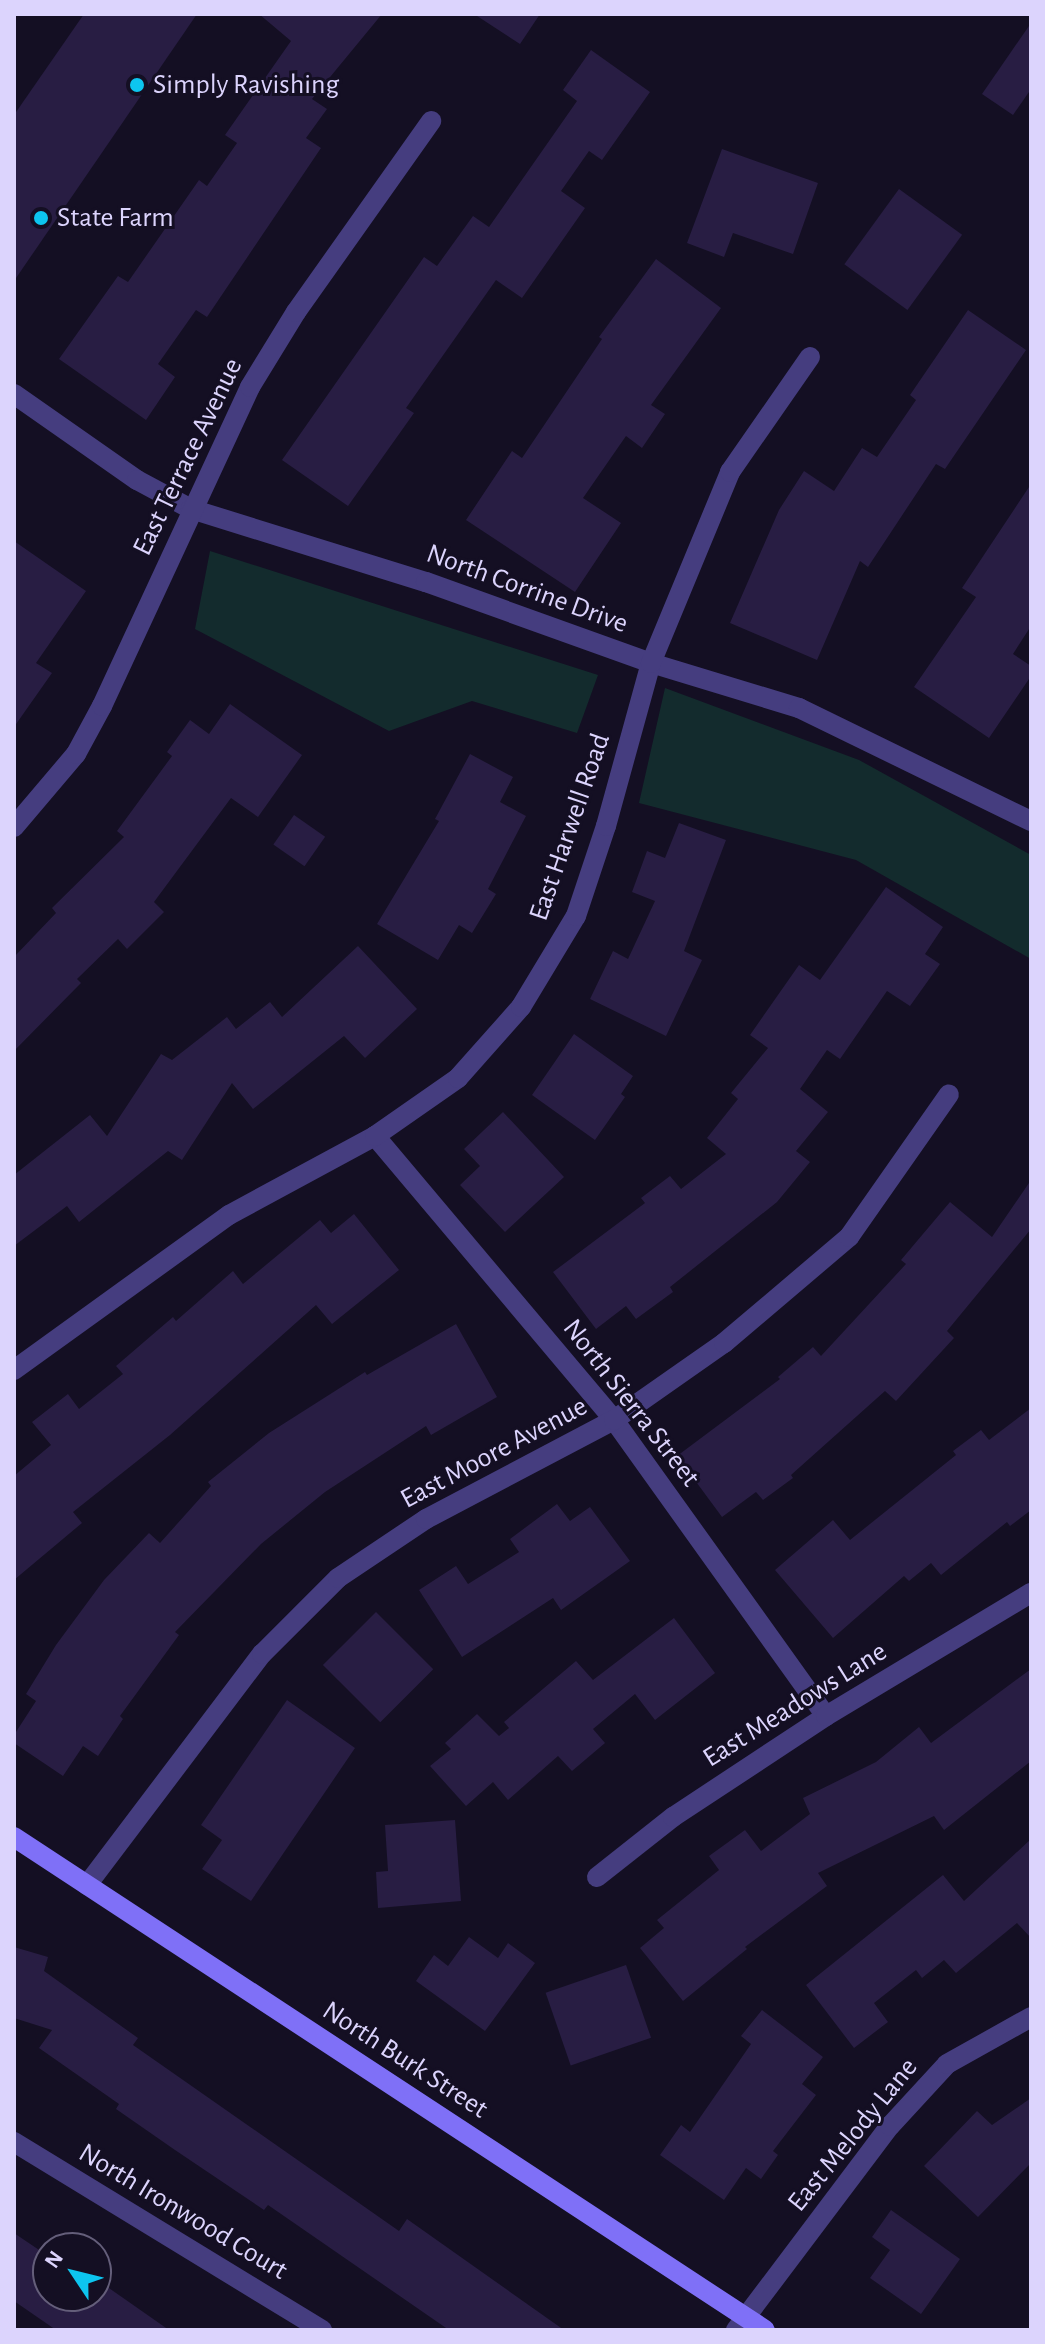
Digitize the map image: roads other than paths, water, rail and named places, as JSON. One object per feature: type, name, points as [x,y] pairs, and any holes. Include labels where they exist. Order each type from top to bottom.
[{"type":"street","name":"East Terrace Avenue","points":[[14,827],[76,754],[102,706],[250,387],[296,312],[431,121]]},
{"type":"street","name":"East Harwell Road","points":[[14,1370],[229,1215],[375,1136],[458,1078],[521,1007],[576,916],[606,826],[651,663],[730,472],[810,357]]},
{"type":"street","name":"North Corrine Drive","points":[[14,394],[137,480],[191,509],[426,582],[651,663],[799,708],[1031,821]]},
{"type":"street","name":"East Moore Avenue","points":[[87,1885],[262,1654],[338,1578],[426,1519],[614,1420],[724,1343],[849,1237],[949,1094]]},
{"type":"street","name":"North Sierra Street","points":[[375,1136],[614,1420],[826,1716]]},
{"type":"street","name":"East Meadows Lane","points":[[597,1877],[673,1817],[826,1716],[1031,1593]]},
{"type":"street","name":"North Burk Street","points":[[14,1837],[740,2323],[765,2330]]},
{"type":"street","name":"East Melody Lane","points":[[740,2323],[890,2126],[947,2064],[1031,2017]]},
{"type":"street","name":"North Ironwood Court","points":[[14,2142],[310,2327]]},
{"type":"place","name":"Simply Ravishing","points":[[137,85]]},
{"type":"place","name":"State Farm","points":[[41,218]]}]
